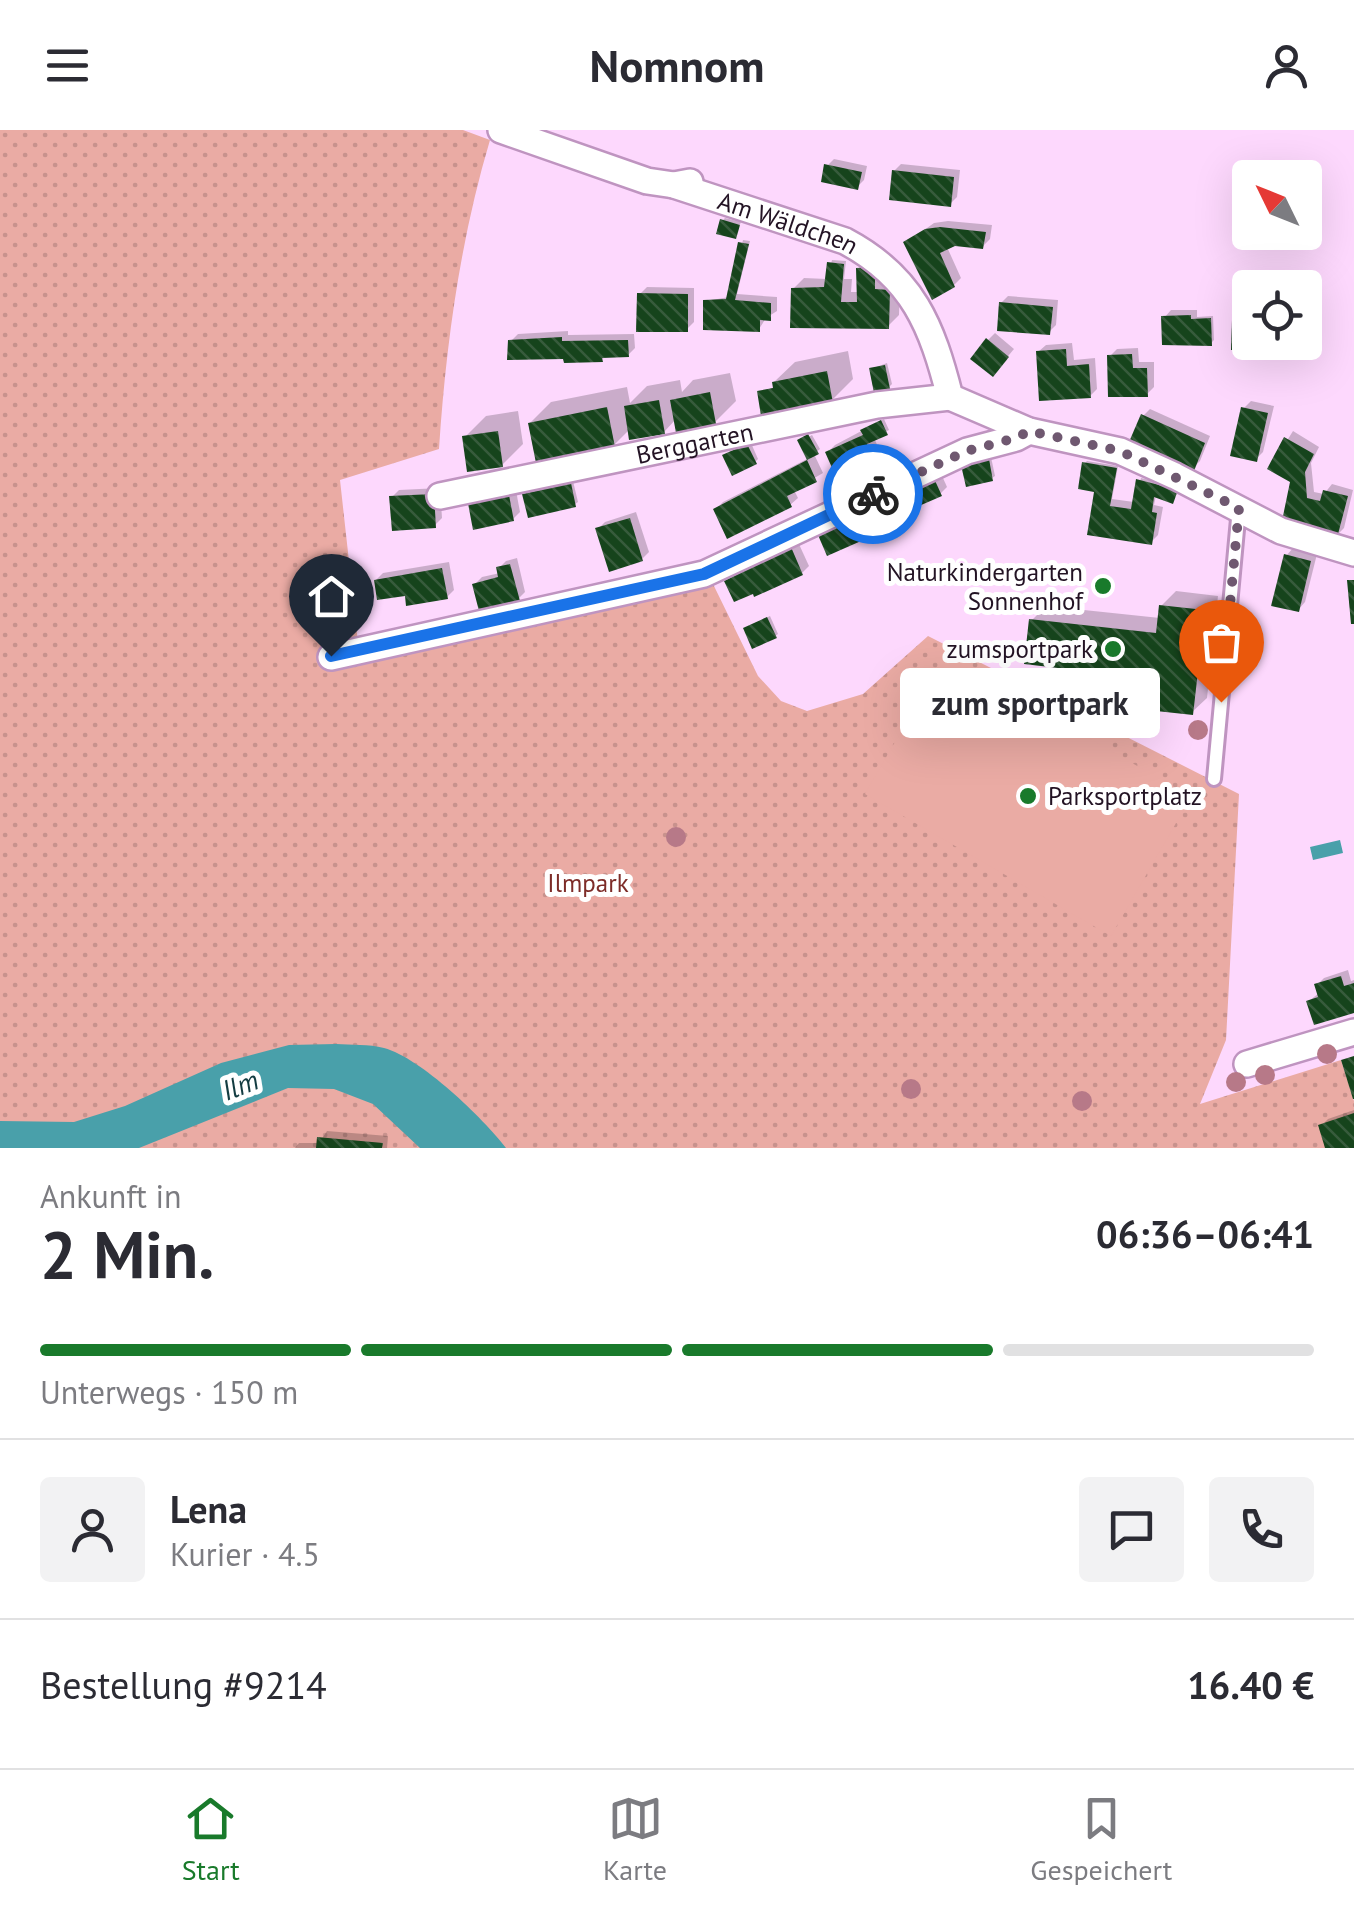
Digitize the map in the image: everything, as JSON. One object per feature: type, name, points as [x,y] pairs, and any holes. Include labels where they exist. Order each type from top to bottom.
[{"type":"street","name":"Am Wäldchen","points":[[501,130],[648,182],[674,185],[846,242],[872,255],[912,297],[941,361],[950,398]]},
{"type":"street","points":[[674,185],[704,180]]},
{"type":"street","points":[[950,398],[1029,431],[1120,451],[1281,532],[1354,554]]},
{"type":"street","name":"Berggarten","points":[[440,496],[877,405],[950,398]]},
{"type":"street","points":[[331,656],[704,574],[967,451],[1029,431]]},
{"type":"street","points":[[1247,1064],[1354,1032]]},
{"type":"lane","points":[[1214,778],[1239,508]]},
{"type":"green space","name":"Ilmpark","points":[[0,130],[463,130],[490,140],[470,216],[456,293],[439,449],[340,480],[360,661],[713,584],[758,676],[781,701],[807,711],[863,694],[928,636],[1239,794],[1226,1040],[1200,1104],[1341,1060],[1354,1101],[1354,1148],[0,1148]]},
{"type":"green space","name":"Parksportplatz","points":[[945,655],[1191,797],[1111,936],[865,794]]},
{"type":"water","points":[[1340,840],[1343,853],[1313,860],[1310,847]]},
{"type":"water","name":"Ilm","points":[[289,1045],[366,1045],[399,1054],[433,1076],[506,1148],[420,1148],[373,1104],[334,1089],[288,1088],[139,1148],[0,1148],[0,1121],[74,1122],[125,1106],[221,1063]]},
{"type":"building","points":[[824,164],[862,172],[858,190],[821,182]]},
{"type":"building","points":[[892,170],[954,177],[951,207],[889,200]]},
{"type":"building","points":[[720,219],[740,225],[736,239],[716,234]]},
{"type":"building","points":[[925,229],[986,232],[983,249],[955,246],[940,253],[955,287],[932,300],[903,242]]},
{"type":"building","points":[[738,242],[749,244],[735,300],[771,303],[771,321],[760,320],[760,332],[703,330],[703,300],[726,299]]},
{"type":"building","points":[[827,262],[844,264],[841,302],[857,302],[856,268],[875,267],[875,289],[890,290],[889,329],[790,328],[791,288],[824,287]]},
{"type":"building","points":[[637,293],[688,294],[688,332],[636,332]]},
{"type":"building","points":[[999,302],[1053,307],[1050,335],[997,331]]},
{"type":"building","points":[[1191,315],[1191,319],[1211,318],[1212,346],[1162,345],[1161,316]]},
{"type":"building","points":[[562,337],[562,341],[628,340],[629,357],[564,363],[563,359],[507,360],[508,340]]},
{"type":"building","points":[[986,338],[1009,357],[993,377],[970,359]]},
{"type":"building","points":[[1066,349],[1067,366],[1089,364],[1091,398],[1039,401],[1036,351]]},
{"type":"building","points":[[1132,354],[1133,368],[1147,368],[1148,397],[1108,397],[1107,355]]},
{"type":"building","points":[[885,365],[890,389],[874,393],[869,368]]},
{"type":"building","points":[[827,371],[833,403],[761,416],[757,391],[773,388],[772,382]]},
{"type":"building","points":[[710,392],[716,424],[676,433],[670,400]]},
{"type":"building","points":[[659,400],[665,434],[629,440],[624,406]]},
{"type":"building","points":[[607,407],[615,447],[536,463],[528,423]]},
{"type":"building","points":[[1241,407],[1268,413],[1257,462],[1230,456]]},
{"type":"building","points":[[1141,414],[1205,443],[1194,471],[1129,442]]},
{"type":"building","points":[[881,420],[888,435],[867,444],[878,469],[840,486],[825,452],[863,435],[860,430]]},
{"type":"building","points":[[498,431],[503,467],[467,472],[462,436]]},
{"type":"building","points":[[808,434],[819,454],[807,460],[797,440]]},
{"type":"building","points":[[1284,437],[1314,454],[1305,472],[1307,498],[1320,501],[1323,490],[1348,496],[1337,538],[1312,532],[1283,516],[1290,482],[1267,469]]},
{"type":"building","points":[[747,444],[757,464],[732,476],[722,455]]},
{"type":"building","points":[[989,459],[993,481],[966,487],[961,465]]},
{"type":"building","points":[[807,460],[817,482],[787,496],[792,507],[727,539],[713,509]]},
{"type":"building","points":[[1082,462],[1117,468],[1110,506],[1131,509],[1136,479],[1178,490],[1173,504],[1154,497],[1152,512],[1157,513],[1152,545],[1087,535],[1094,492],[1078,489]]},
{"type":"building","points":[[932,474],[942,496],[898,515],[888,494]]},
{"type":"building","points":[[571,483],[576,507],[528,518],[522,494]]},
{"type":"building","points":[[508,490],[514,521],[473,530],[467,498]]},
{"type":"building","points":[[434,494],[436,528],[392,531],[389,496]]},
{"type":"building","points":[[873,502],[886,530],[827,556],[815,528]]},
{"type":"building","points":[[630,518],[643,561],[609,572],[595,528]]},
{"type":"building","points":[[791,547],[803,575],[734,602],[724,581]]},
{"type":"building","points":[[1284,554],[1311,561],[1299,612],[1271,606]]},
{"type":"building","points":[[510,564],[520,601],[479,611],[472,584],[498,577],[496,567]]},
{"type":"building","points":[[442,568],[448,599],[406,606],[405,596],[377,600],[374,580]]},
{"type":"building","points":[[1347,580],[1354,580],[1354,624],[1351,624]]},
{"type":"building","name":"zumsportpark","points":[[1159,605],[1205,610],[1193,715],[1147,710],[1151,679],[1024,664],[1029,619],[1156,633]]},
{"type":"building","points":[[767,617],[777,638],[752,649],[743,628]]},
{"type":"building","points":[[1341,976],[1344,986],[1354,983],[1354,1013],[1314,1025],[1306,1001],[1318,997],[1314,984]]},
{"type":"building","points":[[1354,1056],[1354,1099],[1353,1099],[1341,1060]]},
{"type":"building","points":[[1354,1113],[1354,1148],[1325,1148],[1318,1125]]},
{"type":"building","points":[[317,1137],[383,1143],[382,1148],[316,1148]]},
{"type":"way so far","points":[[873,494],[967,451],[1029,431],[1120,451],[1239,508],[1221,702]]},
{"type":"place","name":"Naturkindergarten Sonnenhof","points":[[1103,586]]},
{"type":"place","name":"zumsportpark","points":[[1113,649]]},
{"type":"place","name":"zum sportpark","points":[[1221,702]]},
{"type":"place","name":"Parksportplatz","points":[[1028,796]]},
{"type":"route","points":[[331,656],[704,574],[873,494]]}]
